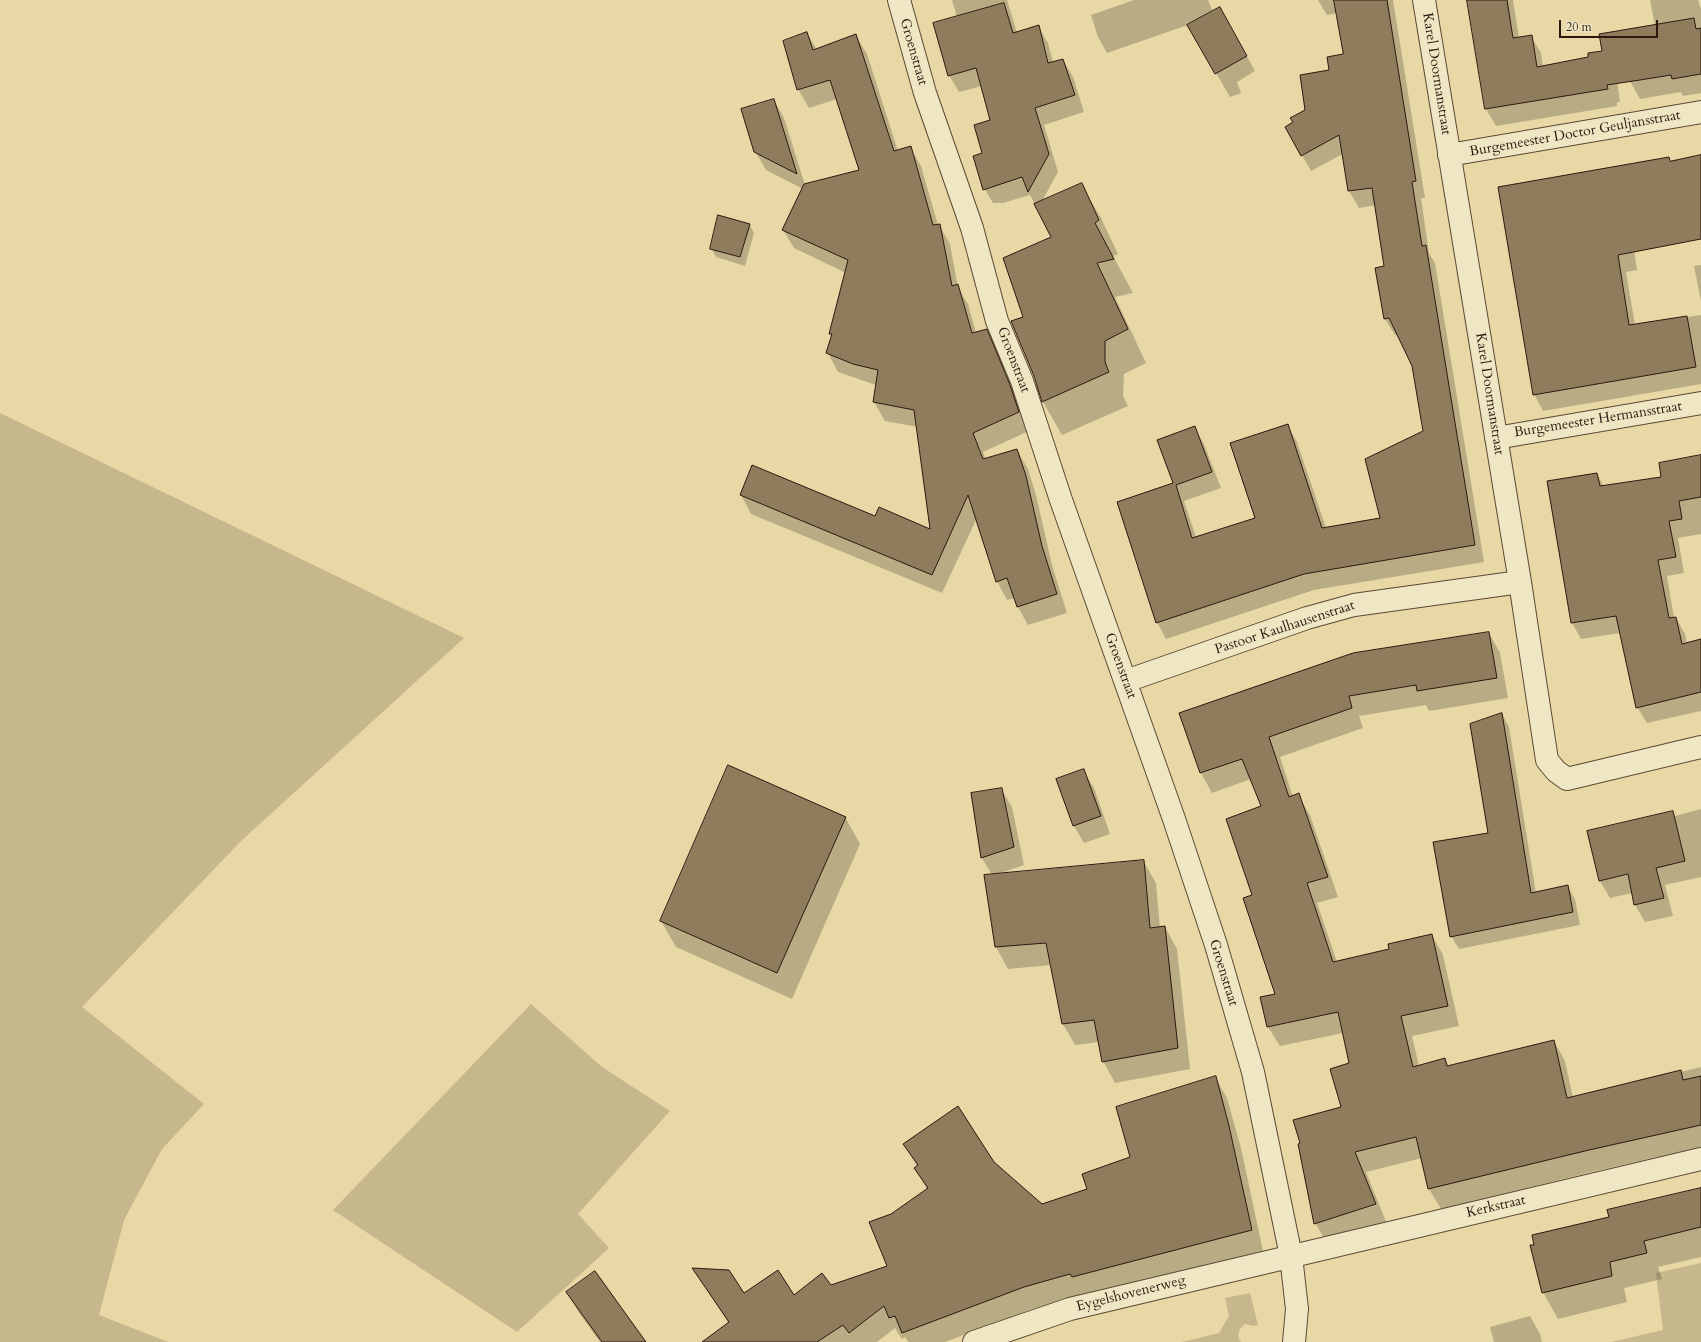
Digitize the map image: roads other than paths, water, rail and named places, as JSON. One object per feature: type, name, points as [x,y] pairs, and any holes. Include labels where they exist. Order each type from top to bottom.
[{"type":"street","name":"Groenstraat","points":[[899,0],[925,93],[972,228],[997,321],[1022,381],[1061,500],[1126,681],[1216,945],[1253,1072],[1291,1256],[1297,1309],[1294,1342]]},
{"type":"street","name":"Karel Doormanstraat","points":[[1424,0],[1520,582],[1547,760],[1556,771],[1567,779],[1701,747]]},
{"type":"street","name":"Burgemeester Doctor Geuljansstraat","points":[[1449,155],[1701,112]]},
{"type":"street","name":"Burgemeester Hermansstraat","points":[[1496,438],[1701,403]]},
{"type":"street","name":"Pastoor Kaulhausenstraat","points":[[1126,681],[1307,618],[1354,605],[1520,582]]},
{"type":"street","name":"Kerkstraat","points":[[1291,1256],[1701,1159]]},
{"type":"street","name":"Eygelshovenerweg","points":[[974,1342],[1070,1309],[1291,1256]]}]
